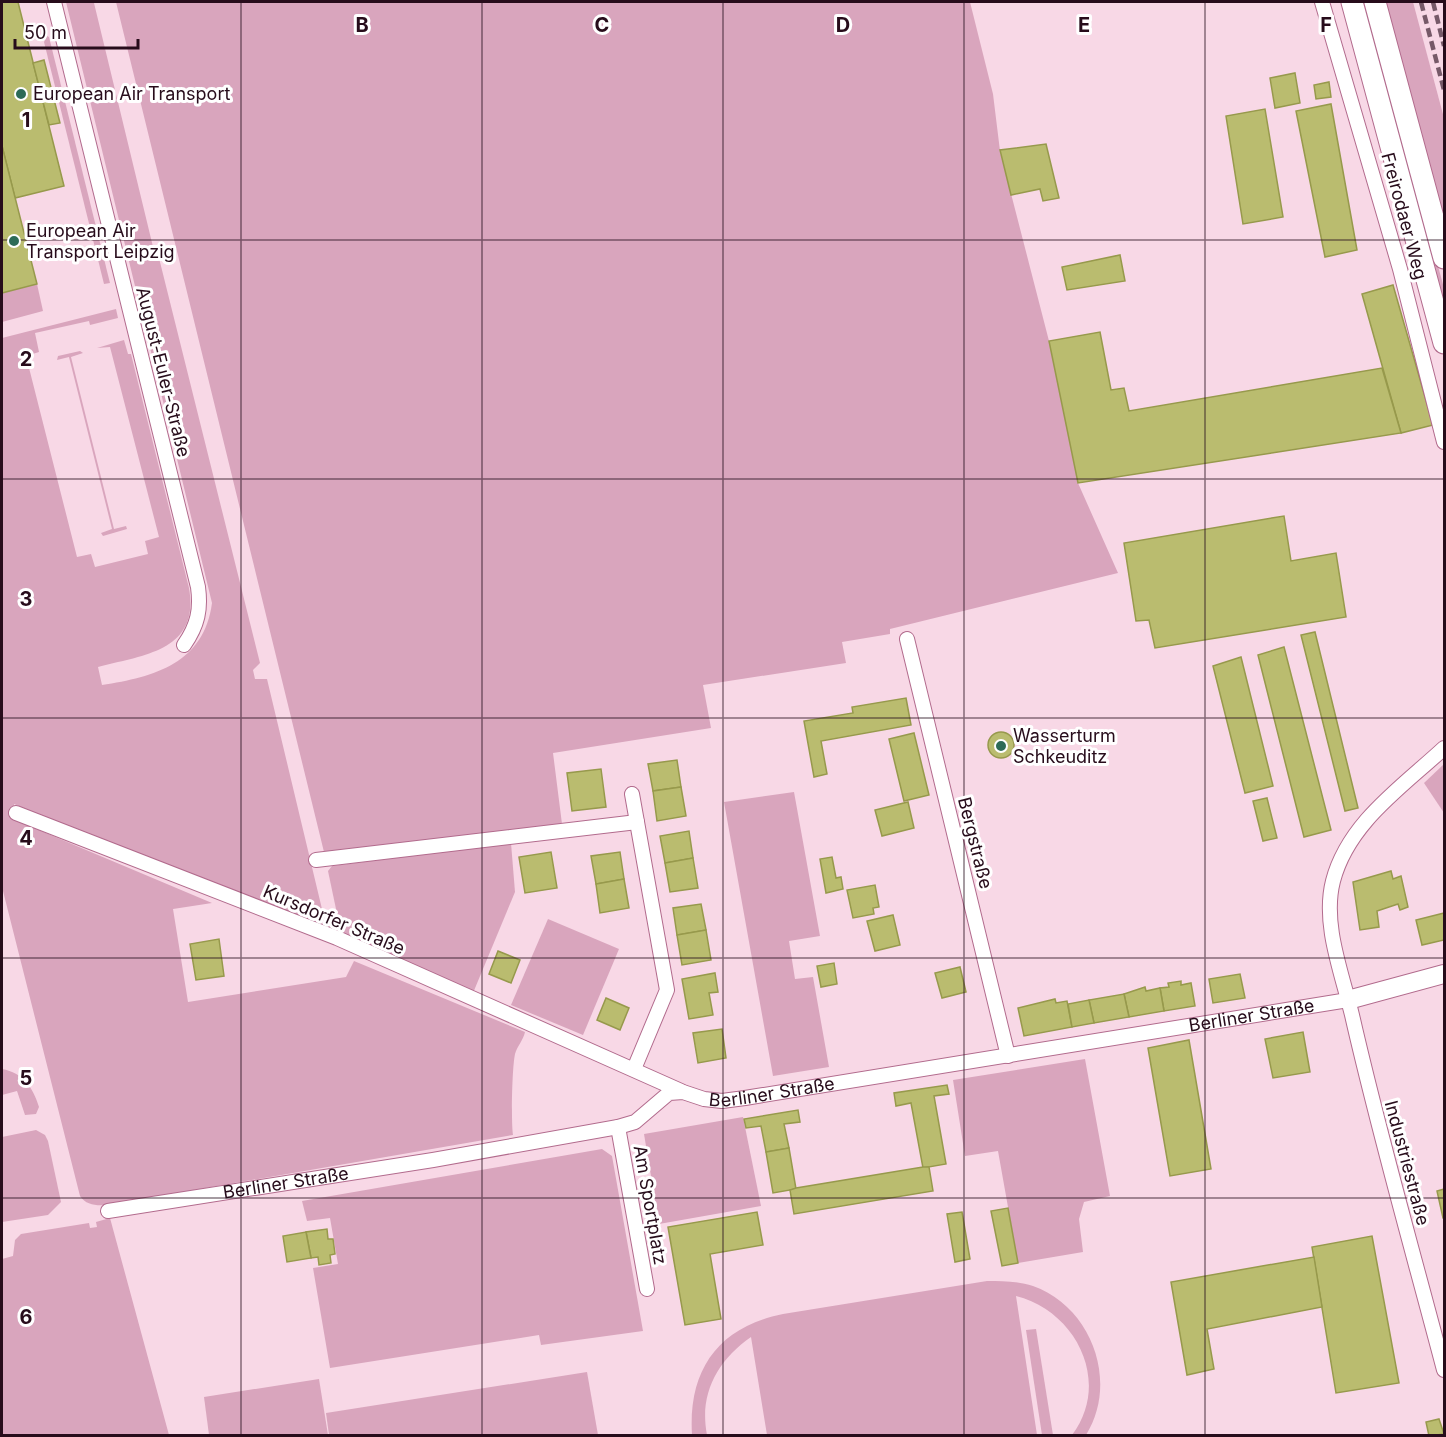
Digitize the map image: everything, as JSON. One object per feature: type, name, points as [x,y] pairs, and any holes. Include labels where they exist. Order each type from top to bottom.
[{"type":"main road","points":[[1352,2],[1444,344]]},
{"type":"main road","points":[[1375,2],[1444,258]]},
{"type":"street","name":"August-Euler-Straße","points":[[54,2],[198,587],[200,605],[198,620],[184,645]]},
{"type":"street","name":"Freirodaer Weg","points":[[1322,2],[1397,257],[1444,442]]},
{"type":"street","name":"Bergstraße","points":[[907,639],[1008,1056]]},
{"type":"street","points":[[1348,1000],[1330,910],[1332,882],[1345,848],[1369,816],[1444,748]]},
{"type":"street","points":[[632,794],[667,990],[634,1069]]},
{"type":"street","name":"Kursdorfer Straße","points":[[16,813],[337,938],[683,1092]]},
{"type":"street","points":[[316,860],[637,822]]},
{"type":"street","name":"Berliner Straße","points":[[108,1211],[433,1160],[618,1127],[635,1122],[669,1093],[683,1092],[704,1099],[734,1100],[1348,1000],[1444,974]]},
{"type":"street","name":"Industriestraße","points":[[1348,1000],[1371,1097],[1444,1370]]},
{"type":"street","name":"Am Sportplatz","points":[[618,1127],[647,1289]]},
{"type":"shaded area","points":[[66,2],[94,3],[154,251],[158,254],[260,663],[253,670],[255,679],[267,679],[322,909],[318,929],[14,804],[15,820],[212,903],[173,909],[188,1002],[346,977],[354,961],[525,1032],[514,1061],[513,1135],[107,1205],[92,1204],[80,1196],[2,887],[2,338],[116,309],[118,318],[90,325],[89,321],[35,333],[39,352],[26,356],[77,557],[91,554],[95,567],[148,554],[145,541],[159,537],[110,347],[97,348],[124,340],[128,354],[131,354],[189,588],[190,609],[186,625],[177,638],[165,647],[98,667],[102,685],[140,677],[174,664],[199,640],[207,623],[212,603]]},
{"type":"shaded area","points":[[116,2],[970,2],[993,94],[1000,151],[1049,341],[1078,483],[1118,573],[890,629],[890,634],[842,642],[846,663],[703,685],[711,728],[553,753],[562,824],[324,852]]},
{"type":"shaded area","points":[[1362,2],[1366,2],[1444,288],[1444,307]]},
{"type":"shaded area","points":[[1384,2],[1413,2],[1444,118],[1444,224]]},
{"type":"shaded area","points":[[47,36],[110,283],[104,284],[44,42]]},
{"type":"shaded area","points":[[37,284],[43,311],[2,322],[2,293]]},
{"type":"shaded area","points":[[80,351],[83,353],[71,357],[114,529],[126,526],[127,529],[103,536],[101,533],[112,529],[69,357],[57,360],[58,356]]},
{"type":"shaded area","points":[[1444,764],[1444,813],[1424,783]]},
{"type":"shaded area","points":[[794,792],[820,936],[789,941],[795,979],[813,977],[829,1067],[773,1076],[724,802]]},
{"type":"shaded area","points":[[511,843],[515,892],[473,993],[348,939],[340,928],[328,871],[332,866]]},
{"type":"shaded area","points":[[548,919],[619,949],[583,1035],[511,1005]]},
{"type":"shaded area","points":[[1085,1059],[1110,1196],[1084,1202],[1079,1219],[1083,1252],[1018,1263],[998,1151],[965,1156],[953,1080]]},
{"type":"shaded area","points":[[2,1069],[16,1074],[30,1087],[39,1107],[36,1114],[25,1115],[17,1091],[2,1095]]},
{"type":"shaded area","points":[[743,1117],[761,1206],[659,1224],[644,1134]]},
{"type":"shaded area","points":[[36,1130],[45,1135],[48,1141],[61,1202],[48,1215],[2,1222],[2,1137]]},
{"type":"shaded area","points":[[602,1149],[612,1156],[643,1331],[541,1345],[539,1335],[330,1368],[313,1268],[338,1264],[330,1218],[307,1221],[302,1201]]},
{"type":"shaded area","points":[[110,1218],[169,1435],[2,1435],[2,1259],[13,1256],[15,1240],[21,1234],[89,1223],[90,1228],[97,1227],[96,1222]]},
{"type":"shaded area","points":[[987,1281],[1016,1282],[1033,1286],[1054,1296],[1071,1311],[1084,1328],[1094,1349],[1099,1370],[1100,1392],[1096,1414],[1086,1435],[1072,1435],[1084,1414],[1089,1393],[1088,1372],[1081,1351],[1071,1333],[1056,1317],[1037,1304],[1016,1296],[1037,1435],[767,1435],[751,1337],[729,1357],[713,1380],[706,1406],[707,1435],[692,1435],[695,1390],[702,1372],[712,1355],[741,1329],[760,1320],[783,1314]]},
{"type":"shaded area","points":[[1036,1329],[1053,1435],[1042,1435],[1026,1330]]},
{"type":"shaded area","points":[[587,1372],[598,1435],[329,1435],[326,1413]]},
{"type":"shaded area","points":[[319,1379],[328,1435],[209,1435],[204,1397]]},
{"type":"building","name":"European Air Transport","points":[[2,2],[18,2],[64,186],[15,198],[2,146]]},
{"type":"building","points":[[44,60],[60,123],[49,125],[33,63]]},
{"type":"building","points":[[1295,73],[1300,103],[1275,108],[1270,78]]},
{"type":"building","points":[[1329,82],[1331,97],[1316,99],[1314,85]]},
{"type":"building","points":[[1331,104],[1357,250],[1325,257],[1296,111]]},
{"type":"building","points":[[1265,109],[1283,217],[1243,224],[1226,116]]},
{"type":"building","points":[[1046,144],[1059,198],[1043,201],[1040,189],[1011,195],[1000,150]]},
{"type":"building","name":"European Air Transport Leipzig","points":[[2,146],[37,284],[2,293]]},
{"type":"building","points":[[1120,255],[1125,281],[1067,290],[1062,267]]},
{"type":"building","points":[[1393,285],[1433,425],[1401,433],[1362,294]]},
{"type":"building","points":[[1100,332],[1111,390],[1124,388],[1129,411],[1382,368],[1401,433],[1078,483],[1049,341]]},
{"type":"building","points":[[1284,516],[1291,561],[1336,553],[1346,617],[1155,648],[1149,620],[1136,621],[1124,543]]},
{"type":"building","points":[[1315,632],[1358,808],[1345,811],[1301,635]]},
{"type":"building","points":[[1284,647],[1331,830],[1304,837],[1258,655]]},
{"type":"building","points":[[1241,657],[1273,786],[1245,793],[1213,666]]},
{"type":"building","points":[[906,698],[911,725],[821,741],[827,774],[814,777],[804,721],[853,713],[852,707]]},
{"type":"building","name":"Wasserturm Schkeuditz","points":[[1001,732],[1010,736],[1014,745],[1010,754],[1001,758],[992,754],[988,745],[992,736]]},
{"type":"building","points":[[914,733],[929,795],[904,801],[889,739]]},
{"type":"building","points":[[677,760],[681,787],[653,791],[648,764]]},
{"type":"building","points":[[601,769],[606,807],[572,811],[567,773]]},
{"type":"building","points":[[681,787],[686,816],[657,821],[653,791]]},
{"type":"building","points":[[1267,798],[1277,838],[1263,841],[1253,801]]},
{"type":"building","points":[[908,802],[914,828],[882,836],[875,810]]},
{"type":"building","points":[[689,831],[693,858],[665,863],[660,836]]},
{"type":"building","points":[[551,852],[557,888],[525,893],[519,857]]},
{"type":"building","points":[[620,852],[624,879],[596,884],[591,856]]},
{"type":"building","points":[[832,857],[836,878],[841,877],[843,889],[826,893],[820,859]]},
{"type":"building","points":[[693,858],[698,888],[670,892],[665,863]]},
{"type":"building","points":[[1391,871],[1393,879],[1401,876],[1408,907],[1400,910],[1398,904],[1377,911],[1379,927],[1360,930],[1353,882]]},
{"type":"building","points":[[624,879],[629,908],[600,913],[596,884]]},
{"type":"building","points":[[875,885],[879,907],[873,908],[874,914],[853,918],[847,890]]},
{"type":"building","points":[[701,904],[706,930],[677,935],[673,908]]},
{"type":"building","points":[[1444,913],[1444,940],[1422,945],[1416,920]]},
{"type":"building","points":[[893,915],[900,945],[875,951],[867,921]]},
{"type":"building","points":[[706,930],[711,960],[682,965],[677,935]]},
{"type":"building","points":[[219,939],[224,976],[196,980],[190,944]]},
{"type":"building","points":[[498,951],[520,960],[511,983],[489,974]]},
{"type":"building","points":[[834,963],[837,984],[821,987],[817,966]]},
{"type":"building","points":[[960,967],[966,992],[942,998],[935,973]]},
{"type":"building","points":[[715,973],[718,992],[709,993],[713,1015],[689,1019],[682,979]]},
{"type":"building","points":[[1240,974],[1245,998],[1213,1003],[1209,979]]},
{"type":"building","points":[[1181,981],[1181,985],[1191,983],[1195,1006],[1164,1011],[1160,988],[1169,987],[1168,983]]},
{"type":"building","points":[[1145,987],[1146,991],[1160,988],[1164,1011],[1129,1017],[1124,994]]},
{"type":"building","points":[[1124,994],[1129,1017],[1094,1023],[1089,1000]]},
{"type":"building","points":[[606,998],[629,1008],[620,1030],[597,1020]]},
{"type":"building","points":[[1055,999],[1056,1003],[1067,1001],[1072,1027],[1024,1036],[1018,1008]]},
{"type":"building","points":[[1089,1000],[1094,1023],[1072,1027],[1068,1004]]},
{"type":"building","points":[[722,1029],[726,1058],[698,1063],[693,1033]]},
{"type":"building","points":[[1303,1032],[1310,1072],[1273,1078],[1265,1039]]},
{"type":"building","points":[[1189,1040],[1211,1169],[1170,1176],[1148,1048]]},
{"type":"building","points":[[947,1085],[949,1094],[934,1096],[946,1164],[923,1168],[911,1103],[896,1106],[894,1093]]},
{"type":"building","points":[[798,1110],[800,1122],[784,1124],[789,1148],[766,1152],[761,1126],[746,1128],[744,1119]]},
{"type":"building","points":[[789,1148],[796,1189],[773,1193],[766,1152]]},
{"type":"building","points":[[929,1167],[933,1191],[794,1214],[790,1190]]},
{"type":"building","points":[[1444,1189],[1444,1218],[1443,1218],[1437,1191]]},
{"type":"building","points":[[1008,1208],[1018,1263],[1002,1266],[991,1211]]},
{"type":"building","points":[[757,1212],[763,1245],[710,1254],[721,1319],[685,1325],[668,1227]]},
{"type":"building","points":[[962,1212],[970,1259],[955,1262],[947,1214]]},
{"type":"building","points":[[327,1229],[328,1239],[333,1239],[335,1254],[330,1255],[331,1263],[319,1265],[318,1257],[311,1258],[306,1232]]},
{"type":"building","points":[[306,1232],[311,1258],[287,1262],[283,1236]]},
{"type":"building","points":[[1372,1236],[1399,1383],[1336,1393],[1312,1247]]},
{"type":"building","points":[[1314,1257],[1322,1307],[1207,1329],[1214,1369],[1187,1375],[1171,1282]]},
{"type":"building","points":[[1439,1419],[1444,1434],[1429,1436],[1426,1422]]},
{"type":"railway","points":[[1421,2],[1444,90]]},
{"type":"railway","points":[[1433,2],[1444,46]]},
{"type":"place","name":"European Air Transport","points":[[21,94]]},
{"type":"place","name":"European Air Transport Leipzig","points":[[14,241]]},
{"type":"place","name":"Wasserturm Schkeuditz","points":[[1001,746]]}]
